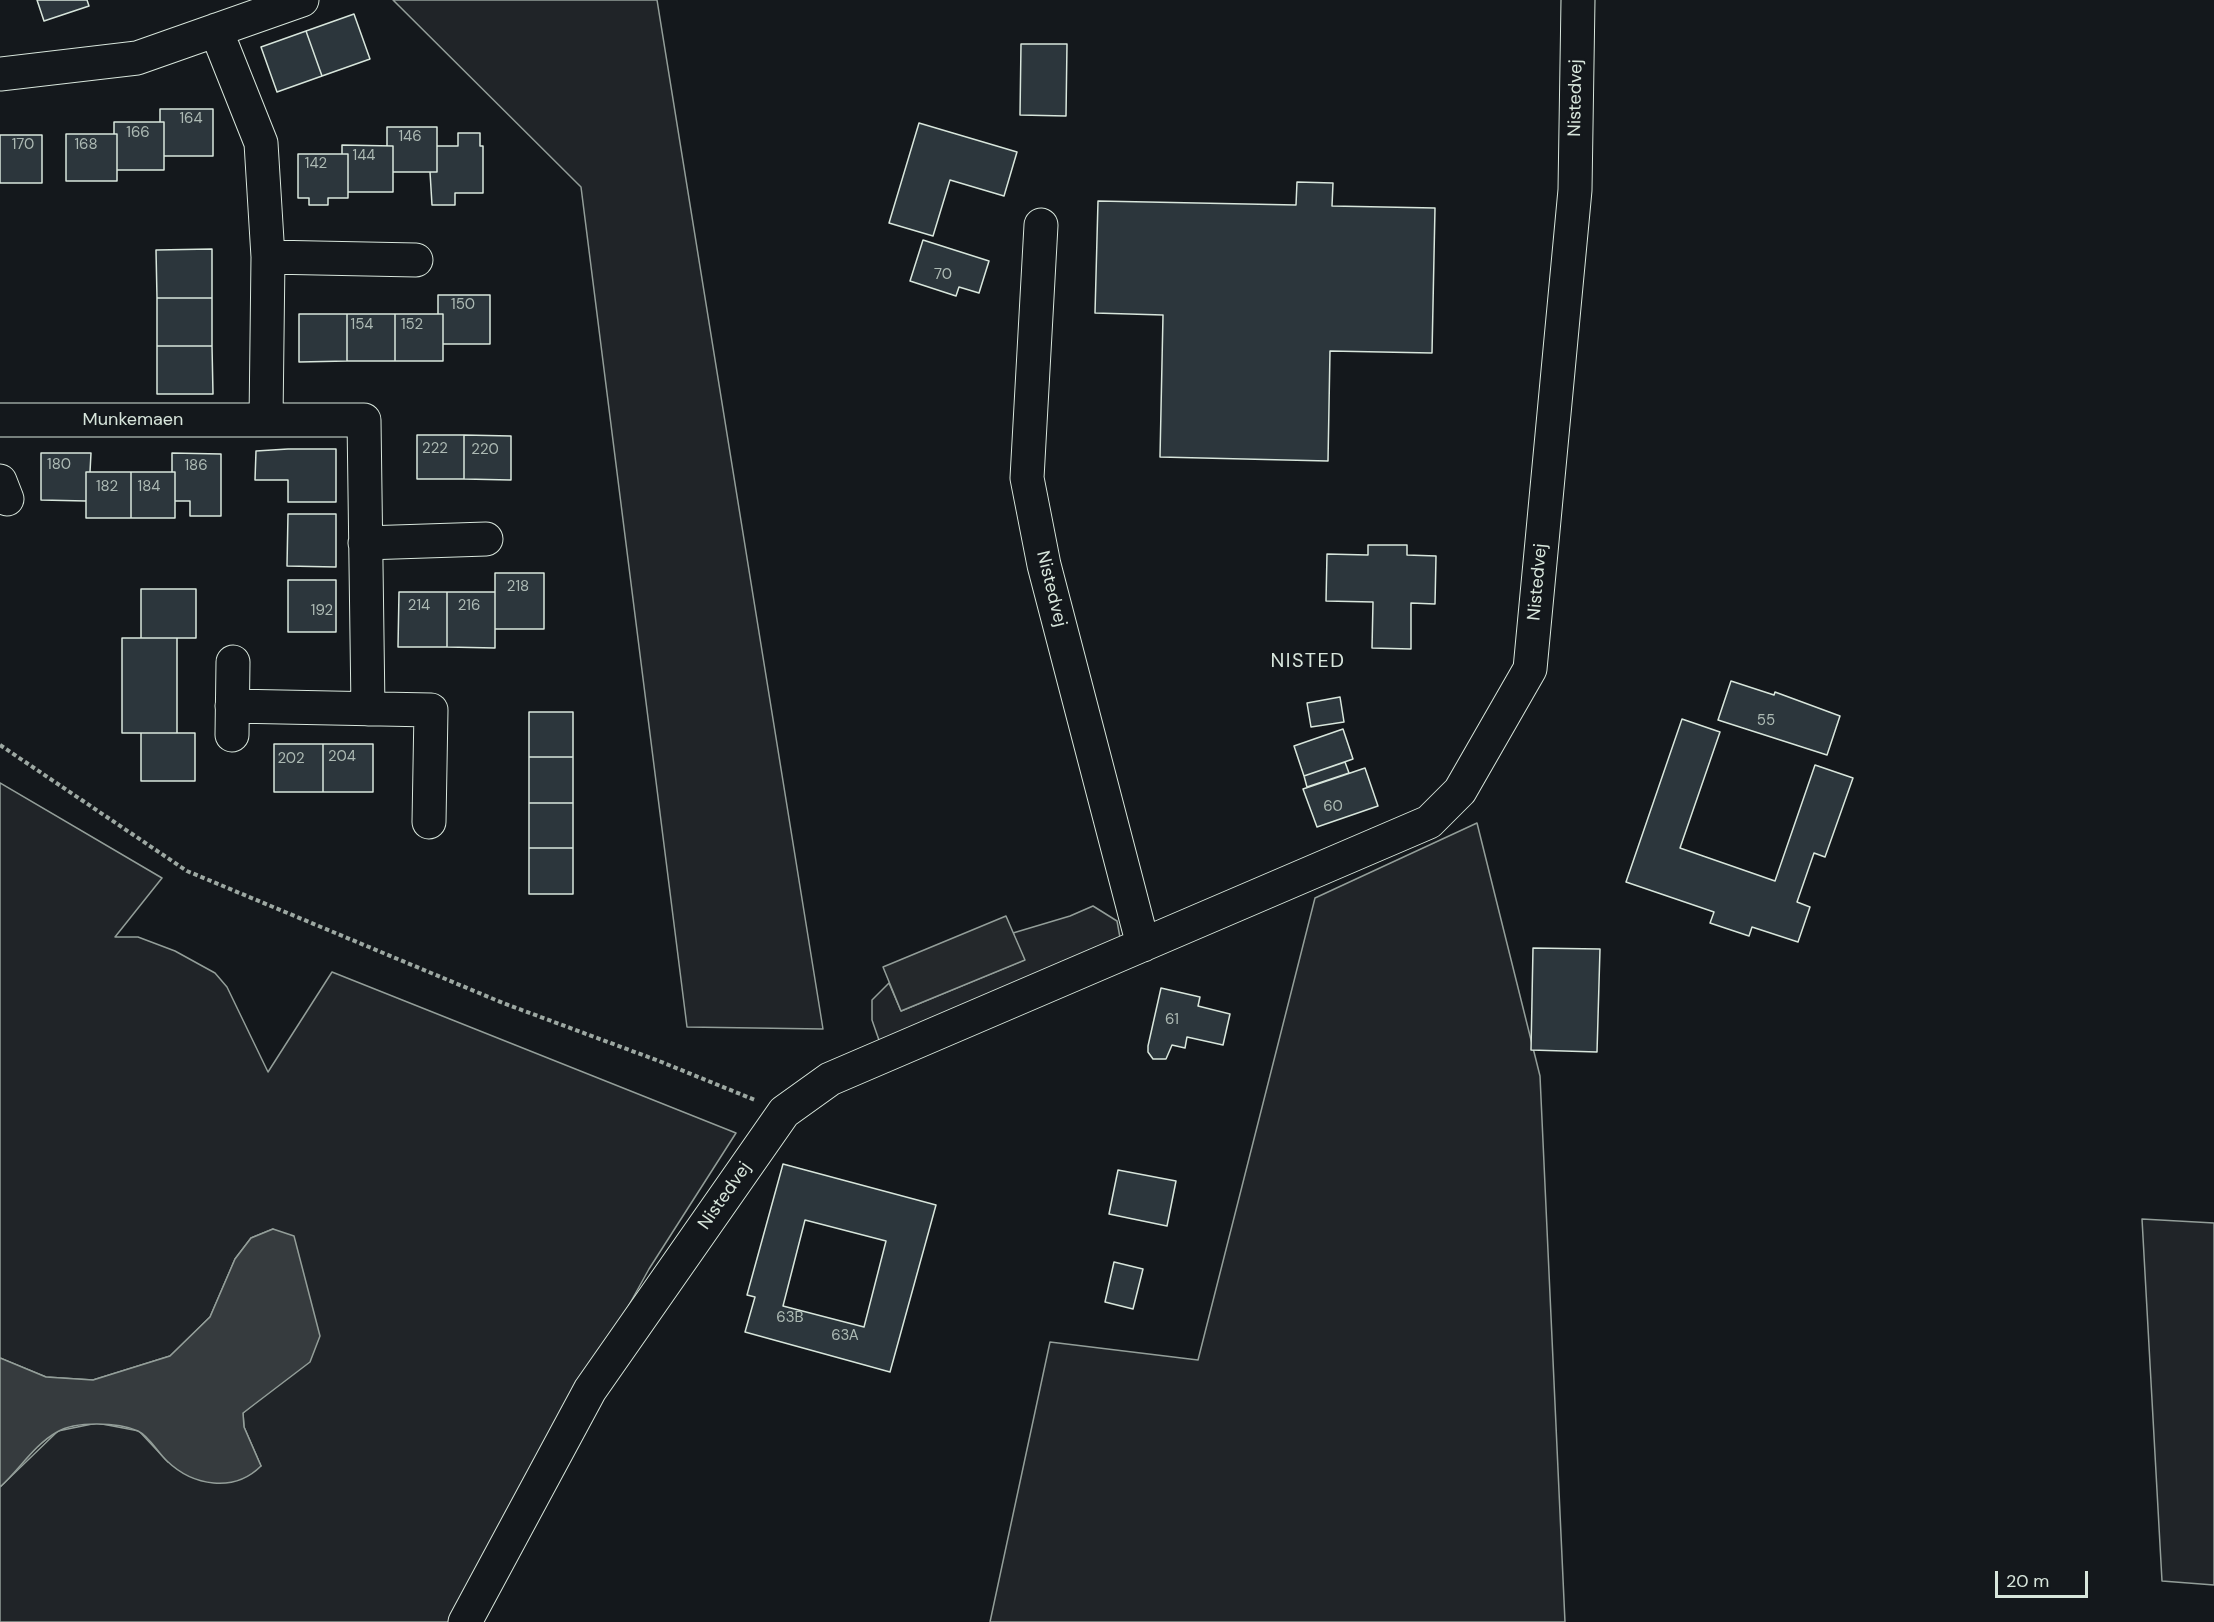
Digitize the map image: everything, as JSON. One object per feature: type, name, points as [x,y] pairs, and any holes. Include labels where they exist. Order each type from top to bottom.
[{"type":"street","points":[[0,74],[137,58],[302,0]]},
{"type":"street","name":"Nistedvej","points":[[465,1622],[590,1390],[784,1112],[830,1078],[1429,822],[1461,791],[1530,669],[1575,190],[1578,0]]},
{"type":"street","points":[[216,30],[261,143],[268,257],[266,420]]},
{"type":"street","name":"Nistedvej","points":[[1041,225],[1027,478],[1044,565],[1143,945]]},
{"type":"street","points":[[268,257],[416,260]]},
{"type":"street","name":"Munkemaen","points":[[0,420],[364,420],[368,709]]},
{"type":"street","points":[[365,543],[486,539]]},
{"type":"street","points":[[233,662],[232,721],[368,709],[431,710],[429,822]]},
{"type":"path","points":[[0,745],[187,871],[503,1003],[659,1061],[784,1112]]},
{"type":"shaded area","points":[[393,0],[657,0],[823,1029],[687,1027],[581,187]]},
{"type":"shaded area","points":[[0,783],[162,878],[115,937],[138,937],[175,951],[215,973],[227,987],[268,1072],[332,972],[736,1133],[649,1269],[453,1622],[0,1622],[0,1487],[58,1431],[97,1423],[139,1431],[168,1462],[261,1466],[244,1427],[243,1413],[260,1399],[273,1229],[251,1238],[235,1259],[210,1317],[170,1356],[93,1380],[46,1377],[0,1358]]},
{"type":"shaded area","points":[[1477,823],[1540,1076],[1565,1622],[990,1622],[1050,1342],[1198,1360],[1315,898]]},
{"type":"shaded area","points":[[1093,906],[1117,921],[1121,943],[881,1046],[872,1020],[872,1000],[889,983],[901,1011],[1024,960],[1013,933],[1070,916]]},
{"type":"shaded area","points":[[1006,916],[1025,960],[901,1011],[883,967]]},
{"type":"shaded area","points":[[2142,1219],[2214,1223],[2214,1585],[2162,1581]]},
{"type":"shaded area","points":[[273,1229],[294,1236],[320,1336],[310,1362],[243,1413],[244,1427],[261,1466],[239,1480],[226,1483],[201,1481],[177,1470],[138,1431],[108,1424],[85,1424],[65,1428],[49,1437],[0,1487],[0,1358],[46,1377],[93,1380],[170,1356],[210,1317],[235,1259],[251,1238]]},
{"type":"building","points":[[37,0],[87,0],[89,6],[44,21]]},
{"type":"building","points":[[354,14],[370,59],[322,76],[306,31]]},
{"type":"building","points":[[306,31],[322,76],[277,92],[261,47]]},
{"type":"building","points":[[1021,44],[1067,44],[1066,116],[1020,115]]},
{"type":"building","points":[[160,109],[213,109],[213,156],[164,156],[164,122],[160,122]]},
{"type":"building","points":[[114,122],[164,122],[164,170],[117,170],[117,134],[114,134]]},
{"type":"building","points":[[919,123],[1017,152],[1004,196],[950,180],[933,236],[889,223]]},
{"type":"building","points":[[387,127],[437,127],[437,172],[393,172],[393,146],[387,146]]},
{"type":"building","points":[[458,133],[480,133],[480,146],[483,146],[483,193],[455,193],[455,205],[432,205],[430,172],[437,172],[437,146],[458,146]]},
{"type":"building","points":[[66,134],[117,134],[117,181],[66,181]]},
{"type":"building","points":[[0,135],[42,135],[42,183],[0,183]]},
{"type":"building","points":[[342,145],[393,146],[393,192],[348,192],[348,154],[342,154]]},
{"type":"building","points":[[298,154],[348,154],[348,198],[328,198],[328,205],[309,205],[309,198],[298,198]]},
{"type":"building","points":[[1297,182],[1333,183],[1332,206],[1435,208],[1432,353],[1330,351],[1328,461],[1160,457],[1163,315],[1095,313],[1098,201],[1296,205]]},
{"type":"building","points":[[923,240],[989,261],[979,293],[959,287],[956,296],[910,281]]},
{"type":"building","points":[[212,249],[212,298],[157,298],[156,250]]},
{"type":"building","points":[[438,295],[490,295],[490,344],[443,344],[443,314],[438,314]]},
{"type":"building","points":[[157,298],[212,298],[212,346],[157,346]]},
{"type":"building","points":[[299,314],[347,314],[347,361],[299,362]]},
{"type":"building","points":[[347,314],[395,314],[395,361],[347,361]]},
{"type":"building","points":[[395,314],[443,314],[443,361],[395,361]]},
{"type":"building","points":[[157,346],[212,346],[213,394],[157,394]]},
{"type":"building","points":[[417,435],[464,435],[464,479],[417,479]]},
{"type":"building","points":[[464,435],[511,436],[511,480],[464,479]]},
{"type":"building","points":[[336,449],[336,502],[288,502],[288,480],[255,480],[256,451]]},
{"type":"building","points":[[41,453],[91,453],[90,472],[86,472],[86,501],[41,500]]},
{"type":"building","points":[[172,453],[221,454],[221,516],[190,516],[190,501],[175,501],[175,472],[172,472]]},
{"type":"building","points":[[86,472],[131,472],[131,518],[86,518]]},
{"type":"building","points":[[131,472],[175,472],[175,518],[131,518]]},
{"type":"building","points":[[288,514],[336,514],[336,567],[287,566]]},
{"type":"building","points":[[1368,545],[1407,545],[1407,555],[1436,556],[1435,604],[1411,603],[1411,649],[1372,648],[1373,602],[1326,601],[1327,554],[1368,555]]},
{"type":"building","points":[[495,573],[544,573],[544,629],[495,629]]},
{"type":"building","points":[[288,580],[336,580],[336,632],[288,632]]},
{"type":"building","points":[[141,589],[196,589],[196,638],[141,638]]},
{"type":"building","points":[[399,592],[447,592],[447,647],[398,647]]},
{"type":"building","points":[[447,592],[495,592],[495,648],[447,647]]},
{"type":"building","points":[[122,638],[177,638],[177,733],[122,733]]},
{"type":"building","points":[[1731,681],[1774,695],[1775,692],[1840,716],[1827,755],[1718,720]]},
{"type":"building","points":[[1340,697],[1344,722],[1311,727],[1307,703]]},
{"type":"building","points":[[529,712],[573,712],[573,757],[529,757]]},
{"type":"building","points":[[1682,719],[1720,732],[1680,848],[1775,881],[1815,765],[1853,778],[1825,857],[1814,853],[1797,902],[1810,907],[1798,942],[1752,927],[1749,936],[1710,923],[1714,912],[1626,882]]},
{"type":"building","points":[[1343,729],[1353,759],[1304,776],[1294,746]]},
{"type":"building","points":[[141,733],[195,733],[195,781],[141,781]]},
{"type":"building","points":[[274,744],[323,744],[323,792],[274,792]]},
{"type":"building","points":[[323,744],[373,744],[373,792],[323,792]]},
{"type":"building","points":[[529,757],[573,757],[573,803],[529,803]]},
{"type":"building","points":[[1345,762],[1349,773],[1307,787],[1304,776]]},
{"type":"building","points":[[1365,768],[1378,806],[1317,827],[1303,789]]},
{"type":"building","points":[[529,803],[573,803],[573,848],[529,848]]},
{"type":"building","points":[[529,848],[573,848],[573,894],[529,894]]},
{"type":"building","points":[[1533,948],[1600,949],[1597,1052],[1531,1050]]},
{"type":"building","points":[[1161,988],[1200,997],[1198,1006],[1230,1014],[1223,1045],[1187,1037],[1185,1048],[1172,1045],[1166,1059],[1153,1059],[1148,1052],[1148,1046]]},
{"type":"building","points":[[783,1164],[936,1205],[890,1372],[745,1332],[755,1297],[747,1295]],"holes":[[[805,1220],[886,1241],[864,1327],[783,1306]]]},
{"type":"building","points":[[1118,1170],[1176,1181],[1167,1226],[1109,1214]]},
{"type":"building","points":[[1114,1262],[1143,1269],[1133,1309],[1105,1302]]},
{"type":"district","name":"NISTED","points":[[1308,662]]}]
